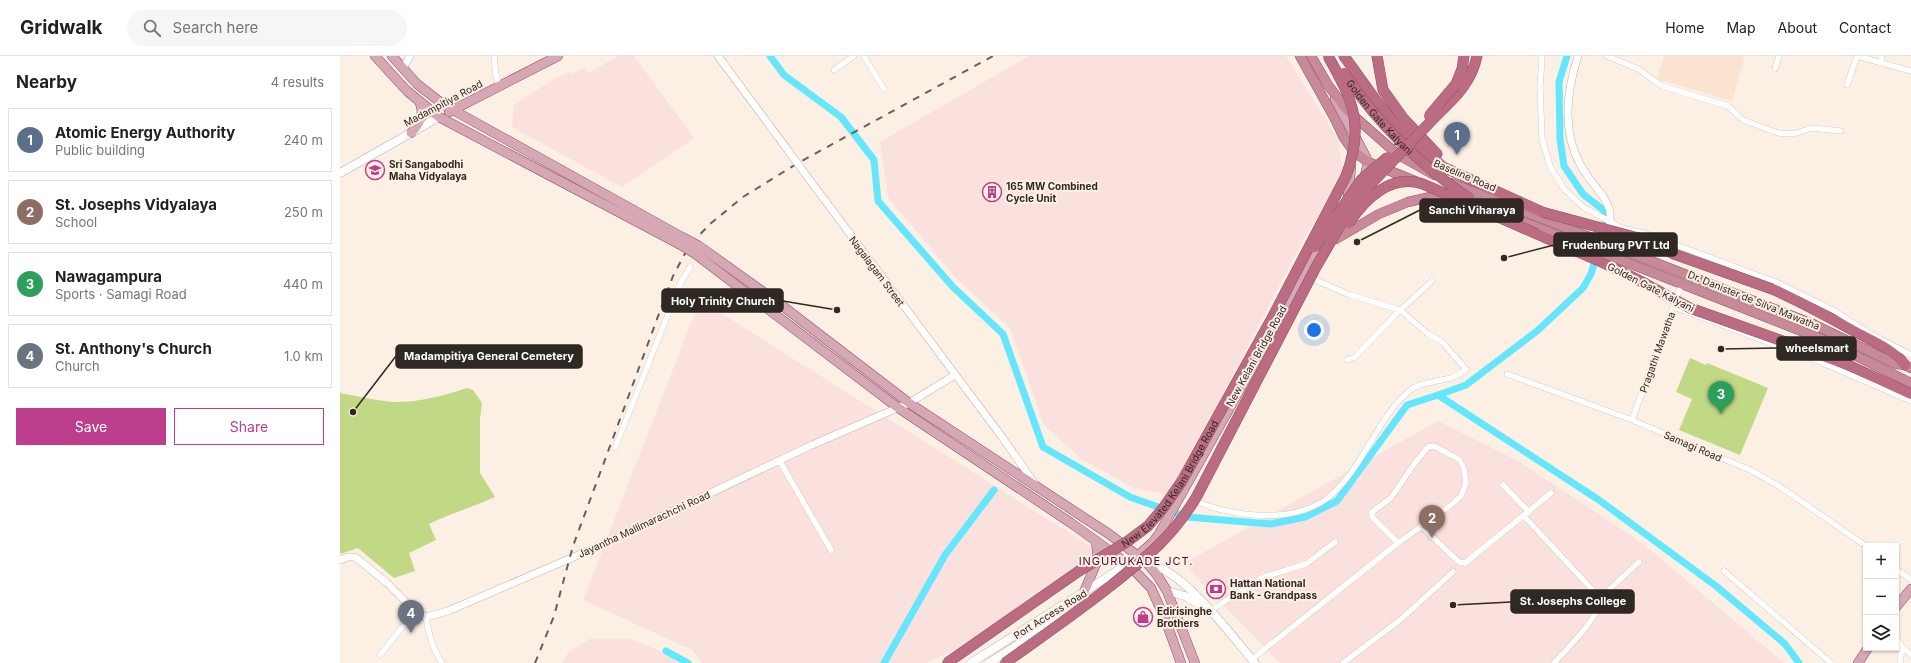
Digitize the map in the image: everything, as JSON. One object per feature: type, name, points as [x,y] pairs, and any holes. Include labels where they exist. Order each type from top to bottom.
[{"type":"highway","name":"New Kelani Bridge Road","points":[[1300,56],[1344,138],[1353,151],[1368,162]]},
{"type":"highway","points":[[1311,56],[1328,85]]},
{"type":"highway","points":[[1271,320],[1346,176],[1354,156],[1356,127],[1352,105],[1328,56]]},
{"type":"highway","name":"Golden Gate Kalyani","points":[[1333,56],[1377,118],[1414,156],[1470,199],[1491,212],[1629,275],[1690,308],[1848,365],[1911,394]]},
{"type":"highway","name":"Golden Gate Kalyani","points":[[1344,56],[1375,99],[1394,122],[1443,167],[1461,177],[1542,212],[1642,239],[1674,254],[1772,289],[1806,305],[1861,335],[1900,358],[1909,366]]},
{"type":"highway","points":[[1378,56],[1383,90],[1391,103],[1416,133],[1461,177]]},
{"type":"highway","points":[[1271,320],[1336,214],[1361,180],[1381,164],[1450,92],[1462,69],[1464,56]]},
{"type":"highway","points":[[1287,324],[1324,252],[1353,204],[1461,90],[1470,78],[1477,56]]},
{"type":"highway","name":"Baseline Road","points":[[1328,85],[1346,109],[1382,142],[1408,161],[1441,179],[1588,236]]},
{"type":"highway","points":[[1368,162],[1449,193]]},
{"type":"highway","points":[[1287,324],[1328,255],[1358,211],[1374,194],[1390,185],[1403,181],[1419,183],[1537,234]]},
{"type":"highway","points":[[1336,240],[1379,214],[1408,202],[1449,193]]},
{"type":"highway","name":"Dr. Danister de Silva Mawatha","points":[[1449,193],[1682,283],[1842,348],[1911,383]]},
{"type":"highway","name":"Dr. Danister de Silva Mawatha","points":[[1588,236],[1813,324],[1896,364],[1909,366]]},
{"type":"highway","name":"New Elevated Kelani Bridge Road","points":[[947,663],[1148,526],[1164,507],[1182,481],[1271,320]]},
{"type":"highway","name":"New Elevated Kelani Bridge Road","points":[[1005,663],[1085,606],[1151,554],[1166,539],[1197,496],[1287,324]]},
{"type":"main road","points":[[374,56],[420,103],[440,117],[681,240]]},
{"type":"main road","points":[[392,56],[426,91],[452,110],[639,211],[697,250],[831,349],[909,403],[1036,486],[1149,564],[1165,570],[1174,576],[1210,611],[1253,661]]},
{"type":"main road","name":"Madampitiya Road","points":[[340,173],[452,110],[558,56]]},
{"type":"main road","points":[[1328,85],[1368,162],[1387,158],[1408,161]]},
{"type":"main road","points":[[468,102],[464,109],[468,119]]},
{"type":"main road","points":[[411,133],[422,117],[422,108],[420,103]]},
{"type":"main road","name":"New Kelani Bridge Road","points":[[1344,138],[1351,162],[1348,197]]},
{"type":"main road","name":"New Kelani Bridge Road","points":[[1131,567],[1138,556],[1154,542],[1348,197],[1355,180],[1368,162]]},
{"type":"main road","name":"New Kelani Bridge Road","points":[[1131,567],[1149,564],[1164,546],[1311,278],[1325,254],[1336,240],[1366,176],[1368,162]]},
{"type":"main road","points":[[831,349],[897,407],[1096,541],[1131,567],[1151,588],[1181,663]]},
{"type":"main road","points":[[1084,592],[1098,559],[1096,541]]},
{"type":"main road","points":[[1149,564],[1167,591],[1195,663]]},
{"type":"main road","name":"Port Access Road","points":[[972,663],[1084,592],[1131,567]]},
{"type":"main road","name":"Port Access Road","points":[[989,663],[1131,567]]},
{"type":"main road","points":[[1899,603],[1911,589]]},
{"type":"main road","points":[[1167,591],[1185,596],[1210,611]]},
{"type":"main road","points":[[1858,663],[1866,651]]},
{"type":"street","points":[[403,68],[410,56]]},
{"type":"street","points":[[494,56],[496,76],[499,86]]},
{"type":"street","name":"Nagalagam Street","points":[[718,56],[1036,486]]},
{"type":"street","points":[[834,70],[854,56]]},
{"type":"street","points":[[864,56],[884,89]]},
{"type":"street","points":[[1542,56],[1540,88],[1540,121],[1542,139],[1550,166],[1564,188],[1584,208],[1610,222],[1648,234],[1778,283],[1835,312],[1869,333],[1911,355]]},
{"type":"street","points":[[1578,56],[1568,98],[1570,133],[1579,164],[1610,206],[1610,222],[1605,243]]},
{"type":"street","points":[[1607,56],[1638,68],[1662,86],[1728,106],[1743,120],[1778,133],[1793,134],[1812,128],[1841,131]]},
{"type":"street","points":[[1775,69],[1779,56]]},
{"type":"street","points":[[1848,85],[1857,56],[1911,70]]},
{"type":"street","points":[[1880,63],[1882,56]]},
{"type":"street","points":[[615,448],[680,284],[690,267]]},
{"type":"street","points":[[1189,502],[1234,513],[1283,514],[1311,508],[1325,500],[1336,491],[1356,465],[1387,417],[1408,391],[1425,383],[1459,376],[1466,369],[1442,342],[1428,334],[1400,310],[1344,292],[1311,278]]},
{"type":"street","points":[[1347,360],[1355,358],[1400,310],[1432,281]]},
{"type":"street","name":"Pragathi Mawatha","points":[[1632,420],[1682,283]]},
{"type":"street","points":[[1674,306],[1818,361],[1911,401]]},
{"type":"street","name":"Samagi Road","points":[[1507,374],[1632,420],[1768,479],[1863,544]]},
{"type":"street","name":"Jayantha Mallimarachchi Road","points":[[426,617],[448,611],[590,550],[779,460],[909,403],[955,375]]},
{"type":"street","points":[[1253,661],[1398,543],[1422,527],[1461,496],[1466,483],[1464,469],[1460,460],[1434,446],[1428,447],[1392,498],[1371,514],[1372,517],[1398,543]]},
{"type":"street","points":[[779,460],[831,550]]},
{"type":"street","points":[[1503,485],[1529,512]]},
{"type":"street","points":[[1422,527],[1459,562],[1465,563],[1551,493]]},
{"type":"street","points":[[1524,516],[1600,598]]},
{"type":"street","points":[[1210,611],[1261,578],[1306,564],[1335,542]]},
{"type":"street","points":[[340,560],[355,557],[386,582],[415,611],[426,617],[430,641],[442,663]]},
{"type":"street","points":[[1554,663],[1573,643],[1594,615],[1600,598],[1638,562]]},
{"type":"street","points":[[1724,571],[1831,663]]},
{"type":"street","points":[[1899,571],[1911,580]]},
{"type":"street","points":[[1343,663],[1400,620],[1454,572]]},
{"type":"street","points":[[380,655],[415,611]]},
{"type":"street","points":[[1899,642],[1902,647],[1911,654]]},
{"type":"street","points":[[1900,663],[1902,647]]},
{"type":"shaded area","points":[[618,56],[634,56],[694,138],[622,187],[512,127],[514,105],[554,79],[570,72],[572,74],[583,68],[589,73]]},
{"type":"shaded area","points":[[1029,56],[1286,56],[1338,139],[1342,166],[1338,185],[1303,240],[1199,440],[1168,495],[1134,488],[1083,460],[1044,425],[1010,328],[955,277],[888,197],[880,142]]},
{"type":"shaded area","points":[[1664,56],[1745,56],[1732,101],[1657,79]]},
{"type":"shaded area","points":[[700,300],[1106,556],[997,631],[926,663],[702,663],[692,650],[583,600]]},
{"type":"shaded area","points":[[1438,421],[1520,462],[1641,542],[1784,663],[1280,663],[1183,564]]},
{"type":"shaded area","points":[[589,639],[630,639],[660,651],[679,663],[563,663],[567,654]]},
{"type":"green space","points":[[1690,358],[1706,365],[1707,363],[1768,388],[1740,455],[1679,430],[1692,399],[1676,392]]},
{"type":"green space","points":[[467,388],[473,390],[482,403],[480,419],[480,473],[495,497],[429,524],[436,540],[409,553],[415,571],[394,578],[358,548],[340,554],[340,393],[385,401],[401,402],[449,394]]},
{"type":"waterway","points":[[770,56],[784,75],[841,117],[874,160],[878,201],[953,287],[1003,334],[1043,447],[1130,497],[1186,517],[1271,524],[1305,517],[1337,501],[1407,405],[1438,395],[1599,500],[1716,586],[1785,644],[1799,663]]},
{"type":"waterway","points":[[1567,56],[1559,82],[1560,139],[1564,166],[1583,194],[1602,209],[1607,216],[1600,245]]},
{"type":"waterway","points":[[1438,395],[1466,385],[1537,331],[1583,288],[1591,274],[1596,257]]},
{"type":"waterway","points":[[884,663],[945,555],[994,490]]},
{"type":"waterway","points":[[666,651],[688,663]]},
{"type":"railway","points":[[535,663],[554,616],[573,546],[673,276],[689,246],[710,224],[743,197],[798,163],[993,56]]},
{"type":"place","name":"Atomic Energy Authority","points":[[1457,155]]},
{"type":"place","name":"Sri Sangabodhi Maha Vidyalaya","points":[[375,170]]},
{"type":"place","name":"165 MW Combined Cycle Unit","points":[[992,192]]},
{"type":"place","name":"Sanchi Viharaya","points":[[1357,242]]},
{"type":"place","name":"Frudenburg PVT Ltd","points":[[1504,258]]},
{"type":"place","name":"Holy Trinity Church","points":[[837,310]]},
{"type":"place","name":"wheelsmart","points":[[1721,349]]},
{"type":"place","name":"Madampitiya General Cemetery","points":[[353,412]]},
{"type":"place","name":"Nawagampura","points":[[1721,414]]},
{"type":"place","name":"St. Josephs Vidyalaya","points":[[1432,538]]},
{"type":"place","name":"Hattan National Bank - Grandpass","points":[[1216,589]]},
{"type":"place","name":"St. Josephs College","points":[[1453,605]]},
{"type":"place","name":"Edirisinghe Brothers","points":[[1143,617]]},
{"type":"place","name":"St. Anthony's Church","points":[[411,633]]},
{"type":"district","name":"INGURUKADE JCT.","points":[[1136,561]]}]
